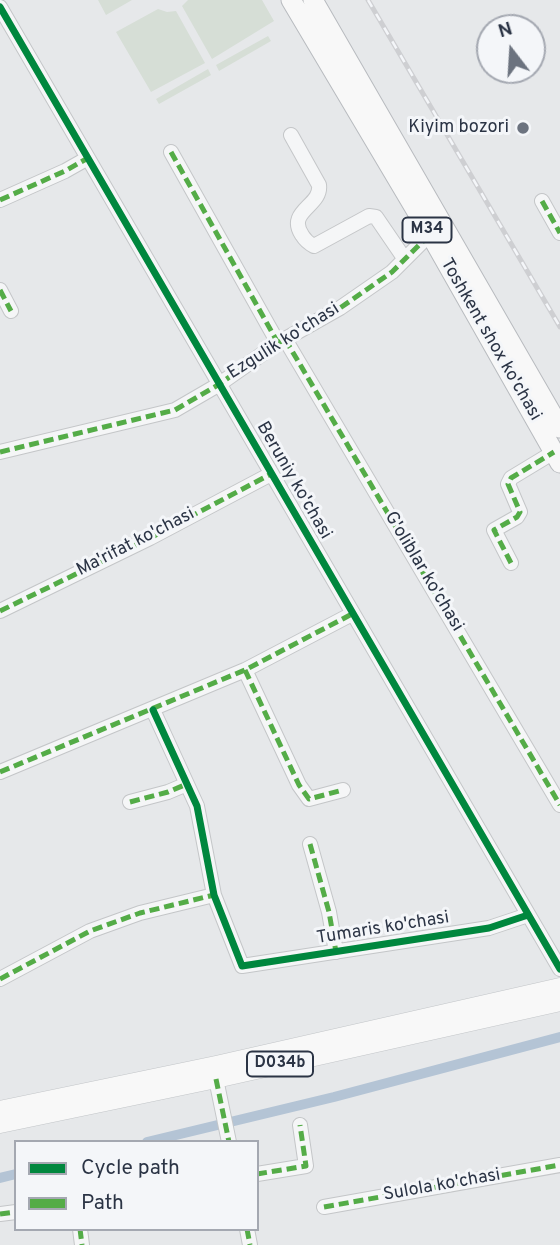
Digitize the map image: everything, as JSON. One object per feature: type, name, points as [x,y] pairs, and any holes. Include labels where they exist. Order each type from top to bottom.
[{"type":"highway","name":"Toshkent shox ko'chasi","points":[[291,0],[430,234],[557,457]]},
{"type":"highway","name":"Toshkent shox ko'chasi","points":[[313,0],[560,429]]},
{"type":"main road","name":"D034b","points":[[0,1110],[216,1065],[560,987]]},
{"type":"main road","name":"D034b","points":[[0,1124],[560,1002]]},
{"type":"street","name":"Beruniy ko'chasi","points":[[2,15],[560,969]]},
{"type":"street","points":[[291,135],[320,190],[319,195],[303,210],[297,220],[299,230],[307,243],[314,246],[369,216],[376,216],[404,258]]},
{"type":"street","name":"G'oliblar ko'chasi","points":[[171,152],[281,341],[560,805]]},
{"type":"street","points":[[0,200],[88,158]]},
{"type":"street","points":[[542,201],[560,233]]},
{"type":"street","name":"Ezgulik ko'chasi","points":[[0,452],[175,410],[218,385],[281,341],[340,308],[392,272],[430,234]]},
{"type":"street","points":[[0,290],[11,310]]},
{"type":"street","points":[[511,563],[494,530],[517,517],[520,512],[508,484],[511,478],[557,457]]},
{"type":"street","name":"Ma'rifat ko'chasi","points":[[0,611],[150,538],[271,474]]},
{"type":"street","points":[[0,772],[245,670],[352,614]]},
{"type":"street","points":[[245,670],[299,785],[309,799],[343,790]]},
{"type":"street","points":[[0,979],[90,931],[140,913],[214,895],[197,806],[153,710]]},
{"type":"street","points":[[130,802],[187,784]]},
{"type":"street","points":[[310,844],[329,912],[336,952]]},
{"type":"street","name":"Tumaris ko'chasi","points":[[214,895],[242,966],[489,928],[528,915]]},
{"type":"street","points":[[216,1079],[229,1140]]},
{"type":"street","points":[[259,1174],[306,1166],[300,1125]]},
{"type":"street","name":"Sulola ko'chasi","points":[[324,1207],[560,1165]]},
{"type":"shaded area","points":[[98,0],[132,0],[106,15]]},
{"type":"shaded area","points":[[188,0],[262,0],[274,21],[212,59],[182,6]]},
{"type":"shaded area","points":[[158,9],[176,11],[205,63],[151,92],[116,32]]},
{"type":"shaded area","points":[[268,36],[271,41],[219,71],[216,65]]},
{"type":"shaded area","points":[[208,69],[211,75],[159,104],[156,99]]},
{"type":"waterway","points":[[155,1140],[334,1097],[560,1037]]},
{"type":"waterway","points":[[0,1178],[14,1174]]},
{"type":"railway","points":[[368,0],[560,327]]},
{"type":"marked path","points":[[171,152],[278,343]]},
{"type":"marked path","points":[[0,200],[88,158]]},
{"type":"marked path","points":[[542,201],[560,233]]},
{"type":"marked path","points":[[0,452],[175,410],[218,385],[278,343],[340,308],[392,272],[430,234]]},
{"type":"marked path","points":[[0,290],[11,311]]},
{"type":"marked path","points":[[285,339],[560,805]]},
{"type":"marked path","points":[[511,563],[494,530],[517,517],[520,512],[508,484],[511,478],[554,452]]},
{"type":"marked path","points":[[0,611],[150,538],[271,474]]},
{"type":"marked path","points":[[0,772],[245,670],[352,614]]},
{"type":"marked path","points":[[245,670],[299,785],[309,799],[343,790]]},
{"type":"marked path","points":[[130,802],[187,784]]},
{"type":"marked path","points":[[310,844],[329,912],[336,952]]},
{"type":"marked path","points":[[0,979],[90,931],[140,913],[214,895]]},
{"type":"marked path","points":[[216,1079],[229,1140]]},
{"type":"marked path","points":[[259,1174],[306,1166],[300,1125]]},
{"type":"marked path","points":[[324,1207],[560,1165]]},
{"type":"marked path","points":[[0,1214],[14,1212]]},
{"type":"marked path","points":[[80,1231],[82,1245]]},
{"type":"marked path","points":[[247,1231],[250,1245]]},
{"type":"cycle path","points":[[0,7],[560,969]]},
{"type":"cycle path","points":[[153,710],[197,806],[214,895],[242,966],[489,928],[528,915]]},
{"type":"place","name":"Kiyim bozori","points":[[523,128]]}]
